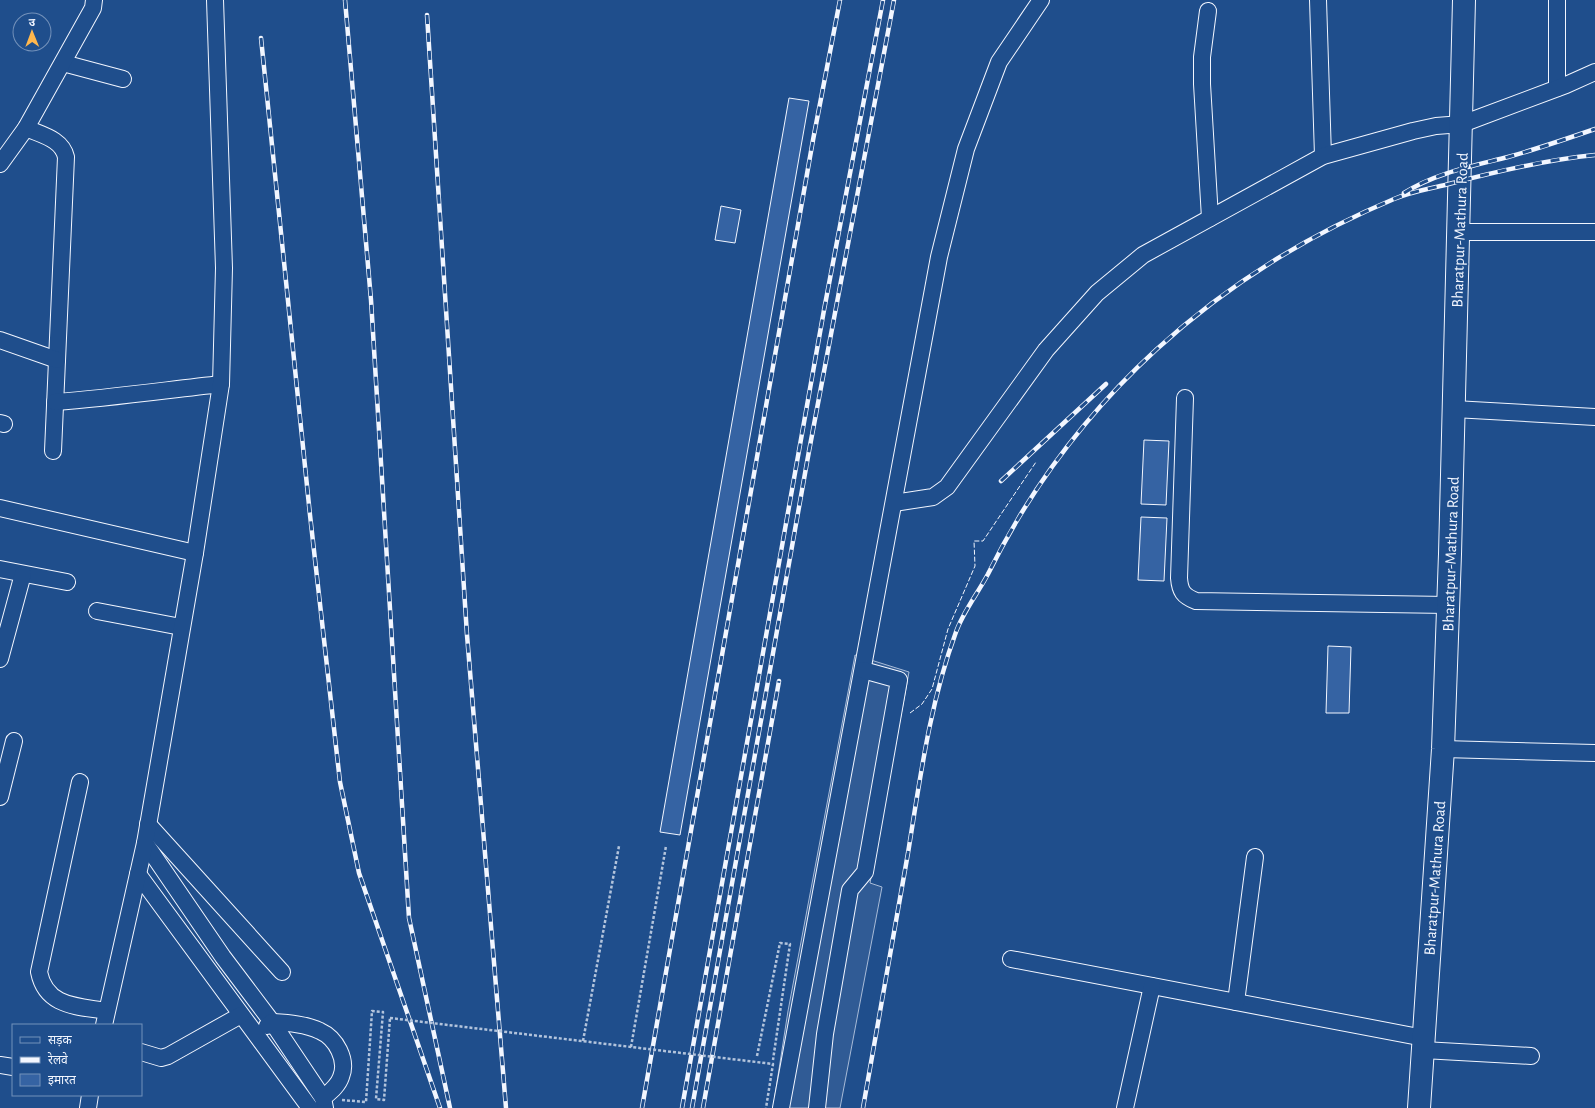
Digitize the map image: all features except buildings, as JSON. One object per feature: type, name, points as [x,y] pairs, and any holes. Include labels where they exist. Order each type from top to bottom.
[{"type":"highway","name":"Bharatpur-Mathura Road","points":[[1419,1108],[1443,749],[1459,232],[1464,0]]},
{"type":"street","points":[[2,155],[26,128],[93,8],[94,0]]},
{"type":"street","points":[[80,782],[39,972],[44,989],[58,1000],[67,1005],[105,1018],[145,844],[195,553],[222,384],[224,268],[216,0]]},
{"type":"street","points":[[781,1108],[939,257],[966,149],[1000,62],[1041,0]]},
{"type":"street","points":[[1318,0],[1323,156]]},
{"type":"street","points":[[1557,0],[1557,88]]},
{"type":"street","points":[[1208,11],[1202,57],[1202,84],[1210,218]]},
{"type":"street","points":[[63,62],[123,79]]},
{"type":"street","points":[[894,503],[932,497],[947,487],[1046,350],[1096,293],[1143,255],[1323,156],[1413,131],[1436,126],[1462,124],[1595,72]]},
{"type":"street","points":[[26,128],[59,144],[64,149],[66,157],[53,451]]},
{"type":"street","points":[[1459,232],[1595,232]]},
{"type":"street","points":[[0,340],[57,360]]},
{"type":"street","points":[[55,402],[112,398],[139,393],[222,384]]},
{"type":"street","points":[[1185,398],[1179,578],[1180,590],[1186,598],[1196,601],[1448,605]]},
{"type":"street","points":[[1454,409],[1595,417]]},
{"type":"street","points":[[0,508],[195,553]]},
{"type":"street","points":[[0,569],[67,582]]},
{"type":"street","points":[[0,660],[23,574]]},
{"type":"street","points":[[97,611],[181,628]]},
{"type":"street","points":[[817,1108],[824,1034],[850,890],[865,872],[899,680],[863,670]]},
{"type":"street","points":[[0,797],[14,741]]},
{"type":"street","points":[[1443,749],[1595,748]]},
{"type":"street","points":[[148,824],[282,972]]},
{"type":"street","points":[[145,844],[223,957],[272,1022],[324,1103],[341,1078],[343,1071],[342,1061],[335,1042],[322,1031],[311,1027],[272,1022],[255,1033]]},
{"type":"street","points":[[1236,1002],[1255,857]]},
{"type":"street","points":[[138,874],[310,1108]]},
{"type":"street","points":[[1012,959],[1236,1002],[1423,1044],[1531,1056]]},
{"type":"street","points":[[1125,1108],[1152,986]]},
{"type":"street","points":[[142,1052],[161,1058],[168,1056],[241,1014]]},
{"type":"street","points":[[0,1065],[12,1067]]},
{"type":"street","points":[[88,1108],[90,1096]]},
{"type":"path","points":[[583,1041],[619,846]]},
{"type":"path","points":[[631,1047],[666,846]]},
{"type":"path","points":[[757,1056],[780,943],[790,944],[766,1108]]},
{"type":"path","points":[[324,1103],[366,1102],[372,1011],[383,1012],[376,1099],[384,1100],[390,1018],[773,1064]]},
{"type":"shaded area","points":[[855,655],[909,672],[870,883],[882,887],[840,1108],[773,1108],[788,1011]]},
{"type":"railway","points":[[345,0],[371,300],[409,918],[450,1108]]},
{"type":"railway","points":[[642,1108],[813,140],[840,0]]},
{"type":"railway","points":[[682,1108],[824,310],[883,0]]},
{"type":"railway","points":[[692,1108],[809,451],[894,0]]},
{"type":"railway","points":[[427,15],[467,635],[506,1108]]},
{"type":"railway","points":[[261,38],[310,515],[340,782],[359,873],[440,1108]]},
{"type":"railway","points":[[1404,193],[1441,175],[1530,151],[1595,129]]},
{"type":"railway","points":[[863,1108],[927,741],[939,686],[947,659],[956,632],[967,610],[1023,511],[1062,453],[1107,399],[1156,349],[1210,305],[1268,264],[1329,229],[1394,199],[1413,193],[1519,167],[1595,155]]},
{"type":"railway","points":[[1001,481],[1106,384]]},
{"type":"railway","points":[[703,1108],[779,681]]},
{"type":"fence","points":[[910,713],[922,704],[932,689],[948,629],[975,566],[974,541],[983,541],[1036,462]]}]
